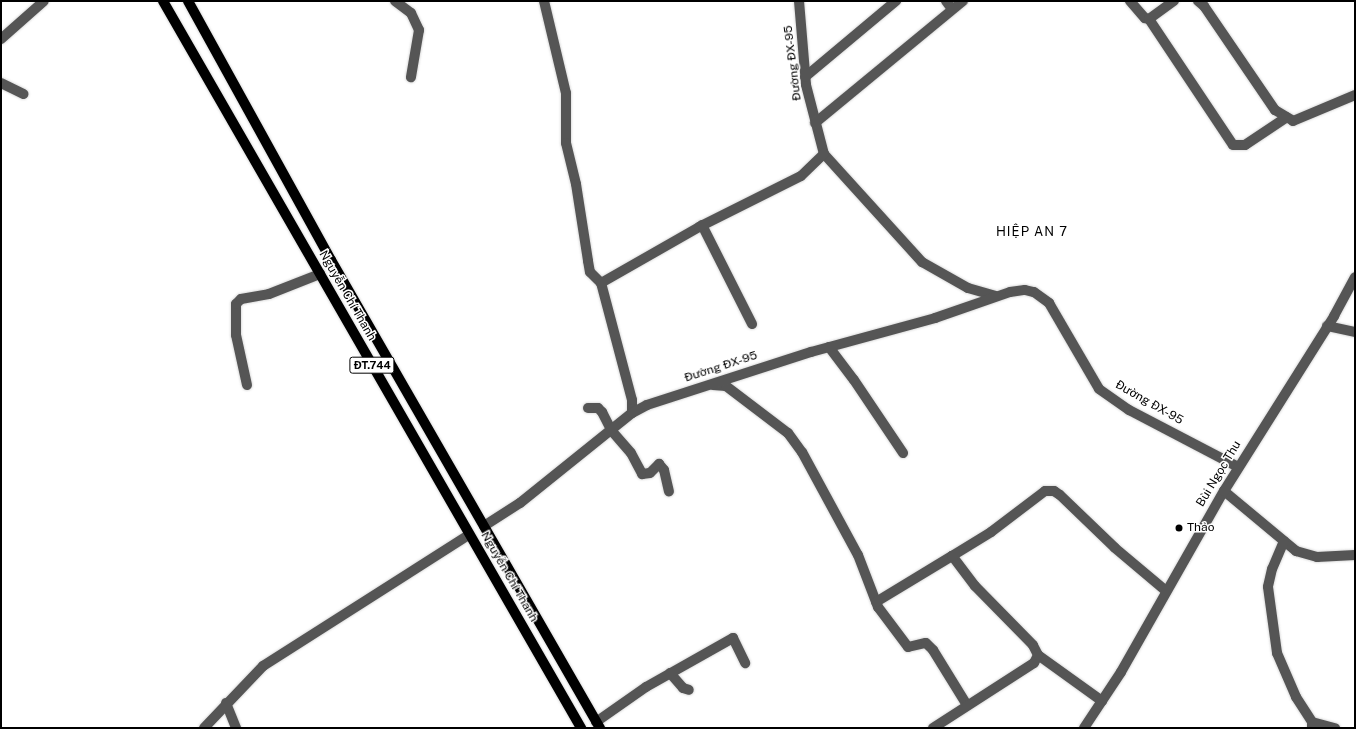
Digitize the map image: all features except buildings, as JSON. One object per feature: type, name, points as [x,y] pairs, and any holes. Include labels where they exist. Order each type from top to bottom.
[{"type":"main road","name":"Nguyễn Chí Thanh","points":[[163,1],[581,728]]},
{"type":"main road","name":"Nguyễn Chí Thanh","points":[[188,1],[331,260],[598,725]]},
{"type":"main road","points":[[469,535],[484,526]]},
{"type":"main road","points":[[587,728],[598,725]]},
{"type":"street","points":[[1,45],[3,37],[44,1]]},
{"type":"street","points":[[395,1],[411,13],[419,30],[411,77]]},
{"type":"street","points":[[544,1],[566,93],[566,143],[576,184],[590,272],[601,283],[632,400],[632,413]]},
{"type":"street","name":"Đường ĐX-95","points":[[799,1],[805,77],[824,154],[922,262],[968,288],[998,296]]},
{"type":"street","points":[[805,77],[896,1]]},
{"type":"street","points":[[815,122],[949,5],[963,1]]},
{"type":"street","points":[[1130,1],[1145,18],[1149,19],[1233,145],[1245,145],[1287,117]]},
{"type":"street","points":[[1149,19],[1174,1]]},
{"type":"street","points":[[1198,1],[1204,6],[1275,110],[1293,121],[1355,95]]},
{"type":"street","points":[[1,83],[24,94]]},
{"type":"street","points":[[601,283],[702,225],[801,176],[824,154]]},
{"type":"street","points":[[702,225],[752,324]]},
{"type":"street","points":[[247,386],[236,335],[236,304],[241,299],[269,294],[320,274]]},
{"type":"street","name":"Bùi Ngọc Thu","points":[[1084,728],[1102,701],[1238,467],[1327,326],[1355,277]]},
{"type":"street","name":"Đường ĐX-95","points":[[484,526],[520,503],[632,413],[647,405],[828,347],[935,318],[998,296],[1025,290],[1034,292],[1052,309],[1099,389],[1129,410],[1238,467]]},
{"type":"street","points":[[1327,326],[1355,332]]},
{"type":"street","points":[[828,347],[854,380],[903,453]]},
{"type":"street","points":[[712,384],[726,386],[788,433],[802,452],[858,554],[876,602],[908,647],[926,643],[933,650],[967,705]]},
{"type":"street","points":[[588,408],[598,408],[611,430],[631,453],[642,474],[650,473],[659,464],[664,470],[669,491]]},
{"type":"street","points":[[876,602],[991,532],[1045,491],[1054,491],[1166,591]]},
{"type":"street","points":[[1224,491],[1296,551],[1317,557],[1355,556]]},
{"type":"street","points":[[204,728],[263,666],[469,535]]},
{"type":"street","points":[[1284,541],[1268,587],[1277,653],[1296,697],[1312,725],[1335,728]]},
{"type":"street","points":[[952,556],[975,586],[1033,645],[1038,655],[1102,701]]},
{"type":"street","points":[[598,725],[670,673],[733,638],[745,663]]},
{"type":"street","points":[[933,728],[1034,663],[1038,655]]},
{"type":"street","points":[[670,673],[683,688],[689,690]]},
{"type":"street","points":[[226,704],[236,728]]},
{"type":"place","name":"Thảo","points":[[1179,528]]},
{"type":"district","name":"HIỆP AN 7","points":[[1032,232]]}]
